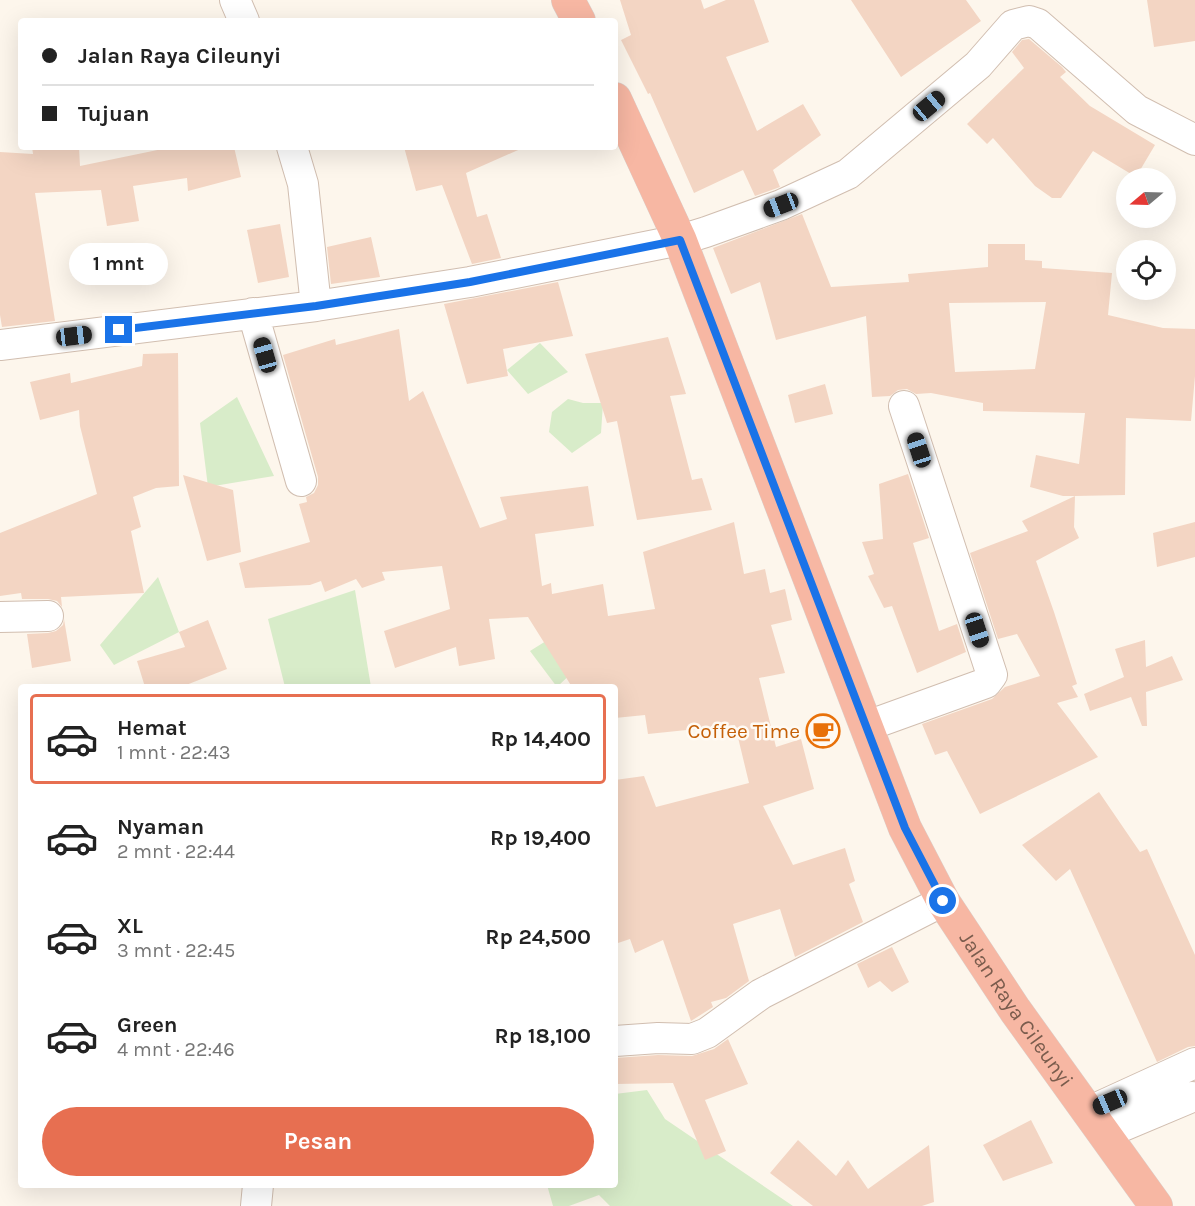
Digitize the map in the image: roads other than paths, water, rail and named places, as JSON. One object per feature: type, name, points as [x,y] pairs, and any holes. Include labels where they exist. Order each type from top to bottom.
[{"type":"highway","points":[[568,0],[577,18]]},
{"type":"highway","name":"Jalan Raya Cileunyi","points":[[618,106],[680,240],[905,828],[943,901],[1015,1010],[1155,1206]]},
{"type":"street","points":[[235,0],[243,18]]},
{"type":"street","points":[[0,345],[316,306],[470,282],[680,240],[706,232],[781,205],[848,174],[978,65],[1013,25],[1029,21],[1038,24],[1137,110],[1195,140]]},
{"type":"street","points":[[293,150],[303,184],[316,306]]},
{"type":"street","points":[[254,313],[301,481]]},
{"type":"street","points":[[867,726],[986,683],[992,675],[904,406]]},
{"type":"street","points":[[0,617],[48,616]]},
{"type":"street","points":[[618,1041],[658,1038],[693,1039],[706,1033],[761,994],[943,901]]},
{"type":"street","points":[[1096,1123],[1195,1063]]},
{"type":"street","points":[[1096,1123],[1192,1097]]},
{"type":"street","points":[[256,1206],[258,1188]]},
{"type":"place","name":"Coffee Time","points":[[823,731]]}]
